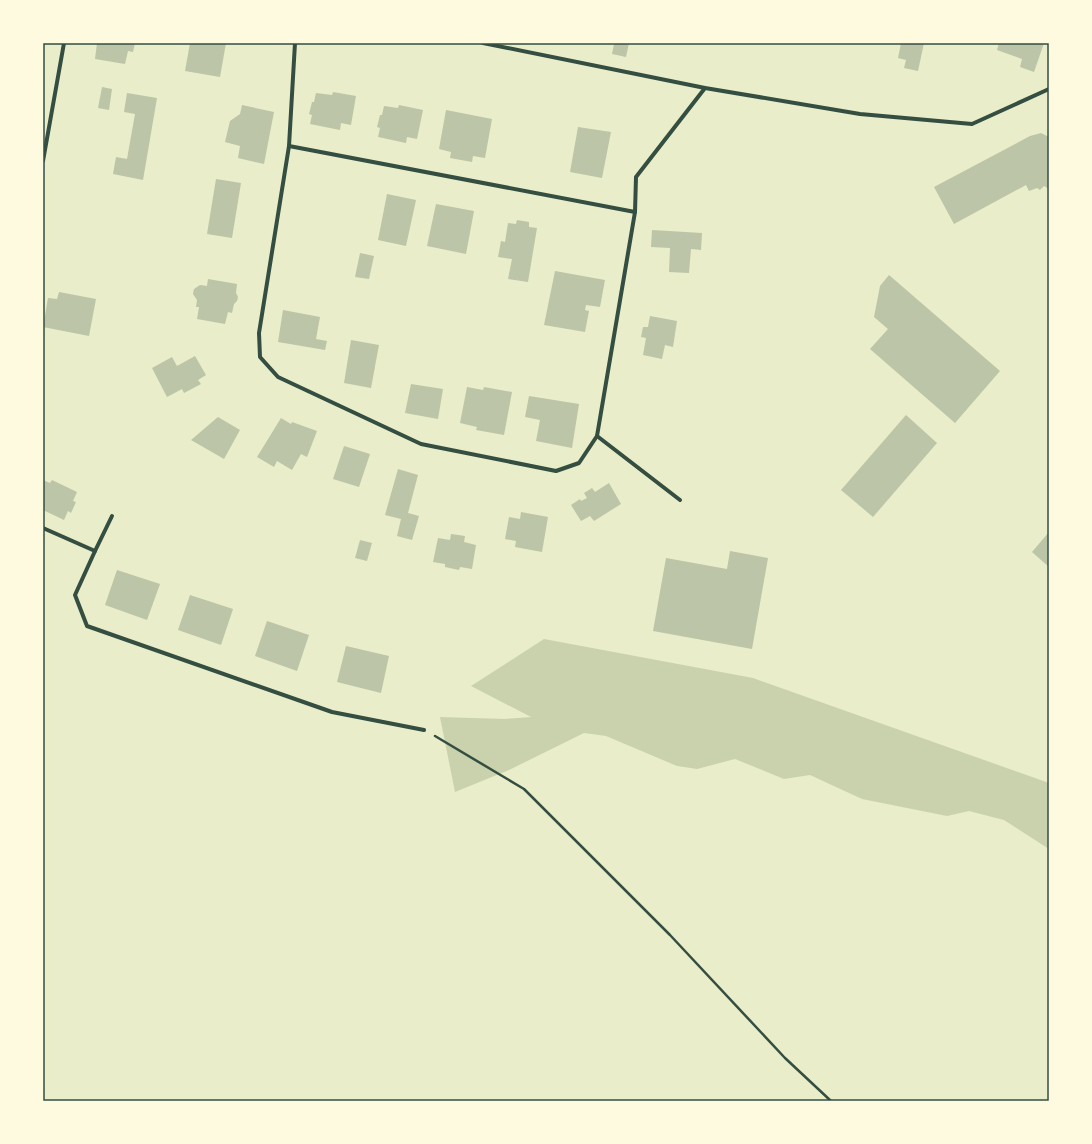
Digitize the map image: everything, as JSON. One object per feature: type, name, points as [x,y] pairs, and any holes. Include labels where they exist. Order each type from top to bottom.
[{"type":"street","points":[[43,162],[64,43]]},
{"type":"street","points":[[295,43],[289,146],[259,333],[260,357],[278,377],[421,444],[556,471],[579,463],[597,436],[635,212],[636,177],[705,88]]},
{"type":"street","points":[[482,43],[705,88],[860,114],[972,124],[1049,89]]},
{"type":"street","points":[[289,146],[635,212]]},
{"type":"street","points":[[597,436],[680,500]]},
{"type":"street","points":[[112,516],[75,595],[87,626],[332,712],[424,730]]},
{"type":"street","points":[[43,528],[95,551]]},
{"type":"path","points":[[424,730],[524,789],[670,935],[785,1058],[831,1101]]},
{"type":"green space","points":[[544,639],[753,678],[1049,783],[1049,849],[1004,820],[969,811],[947,816],[862,799],[810,775],[784,779],[735,759],[697,769],[677,766],[606,736],[584,733],[509,770],[455,792],[440,717],[505,719],[531,717],[471,686]]},
{"type":"building","points":[[97,43],[135,43],[133,52],[128,51],[125,64],[95,59]]},
{"type":"building","points":[[190,43],[226,43],[220,77],[185,71]]},
{"type":"building","points":[[611,43],[629,43],[626,57],[612,54],[614,44]]},
{"type":"building","points":[[901,43],[924,43],[918,71],[904,68],[906,60],[898,58]]},
{"type":"building","points":[[999,43],[1044,43],[1034,72],[1020,67],[1022,59],[997,50]]},
{"type":"building","points":[[102,87],[112,89],[109,110],[98,108]]},
{"type":"building","points":[[333,92],[356,96],[351,125],[341,123],[340,130],[310,124],[312,115],[309,114],[316,93],[332,95]]},
{"type":"building","points":[[127,93],[157,98],[143,180],[113,174],[116,157],[127,159],[135,114],[124,112]]},
{"type":"building","points":[[242,105],[274,112],[264,164],[238,158],[240,146],[225,142],[230,121],[240,114]]},
{"type":"building","points":[[399,105],[423,110],[417,139],[407,137],[406,143],[378,137],[380,128],[377,127],[384,106],[398,108]]},
{"type":"building","points":[[446,110],[492,119],[485,158],[473,156],[472,162],[450,158],[451,152],[439,149]]},
{"type":"building","points":[[578,127],[611,132],[602,178],[570,172]]},
{"type":"building","points":[[1041,133],[1049,137],[1049,189],[1044,186],[1040,190],[1037,188],[1029,191],[1026,185],[954,224],[934,187],[1030,136]]},
{"type":"building","points":[[216,179],[241,183],[232,238],[207,234]]},
{"type":"building","points":[[387,194],[416,200],[406,246],[378,240]]},
{"type":"building","points":[[436,204],[474,211],[466,254],[427,246]]},
{"type":"building","points":[[517,220],[529,222],[529,227],[537,228],[528,282],[508,279],[512,259],[498,257],[501,241],[505,242],[508,223],[516,224]]},
{"type":"building","points":[[652,230],[702,233],[701,250],[691,249],[689,273],[669,272],[670,248],[651,247]]},
{"type":"building","points":[[360,253],[374,256],[369,279],[355,277]]},
{"type":"building","points":[[555,271],[605,280],[600,307],[586,305],[585,310],[589,311],[585,332],[544,325]]},
{"type":"building","points":[[889,275],[1000,371],[955,423],[870,349],[888,329],[874,317],[880,286]]},
{"type":"building","points":[[208,279],[237,284],[237,301],[234,304],[232,313],[228,312],[225,324],[197,319],[199,307],[196,307],[197,300],[193,294],[194,289],[200,285],[207,286]]},
{"type":"building","points":[[59,292],[96,299],[89,336],[43,327],[48,298],[57,299]]},
{"type":"building","points":[[283,310],[320,317],[316,339],[327,341],[325,350],[278,342]]},
{"type":"building","points":[[650,316],[677,321],[673,347],[665,345],[662,359],[643,355],[646,338],[641,337],[643,327],[648,327]]},
{"type":"building","points":[[351,340],[379,345],[371,388],[344,383]]},
{"type":"building","points":[[195,356],[206,375],[198,380],[201,384],[184,393],[182,389],[167,397],[152,368],[172,357],[177,366]]},
{"type":"building","points":[[411,384],[443,389],[438,419],[405,413]]},
{"type":"building","points":[[467,387],[483,390],[484,387],[512,392],[504,435],[476,430],[477,427],[460,423]]},
{"type":"building","points":[[529,396],[579,404],[572,448],[536,441],[540,420],[525,417]]},
{"type":"building","points":[[906,415],[937,443],[873,517],[841,490]]},
{"type":"building","points":[[218,417],[240,430],[224,459],[191,440]]},
{"type":"building","points":[[281,418],[291,424],[292,422],[317,431],[307,457],[301,454],[292,470],[277,461],[274,467],[257,457]]},
{"type":"building","points":[[344,446],[370,454],[359,487],[333,479]]},
{"type":"building","points":[[398,469],[418,475],[408,513],[419,516],[412,540],[397,536],[401,519],[385,515]]},
{"type":"building","points":[[43,480],[50,483],[52,480],[77,492],[73,501],[76,502],[71,513],[68,511],[64,520],[43,510]]},
{"type":"building","points":[[609,483],[621,504],[594,521],[590,516],[581,521],[571,505],[580,499],[581,501],[587,498],[584,493],[592,488],[595,492]]},
{"type":"building","points":[[521,512],[548,517],[542,552],[515,547],[516,541],[505,539],[509,517],[520,519]]},
{"type":"building","points":[[1049,532],[1049,567],[1032,552]]},
{"type":"building","points":[[451,534],[465,536],[464,542],[476,545],[472,569],[460,567],[459,570],[445,567],[445,564],[433,562],[438,538],[450,540]]},
{"type":"building","points":[[360,540],[372,543],[367,561],[355,558]]},
{"type":"building","points":[[730,551],[768,558],[752,649],[653,631],[666,558],[727,569]]},
{"type":"building","points":[[117,570],[160,584],[147,620],[105,605]]},
{"type":"building","points":[[190,595],[233,609],[221,645],[178,630]]},
{"type":"building","points":[[267,621],[309,635],[297,671],[255,656]]},
{"type":"building","points":[[346,646],[389,656],[381,693],[337,682]]}]
